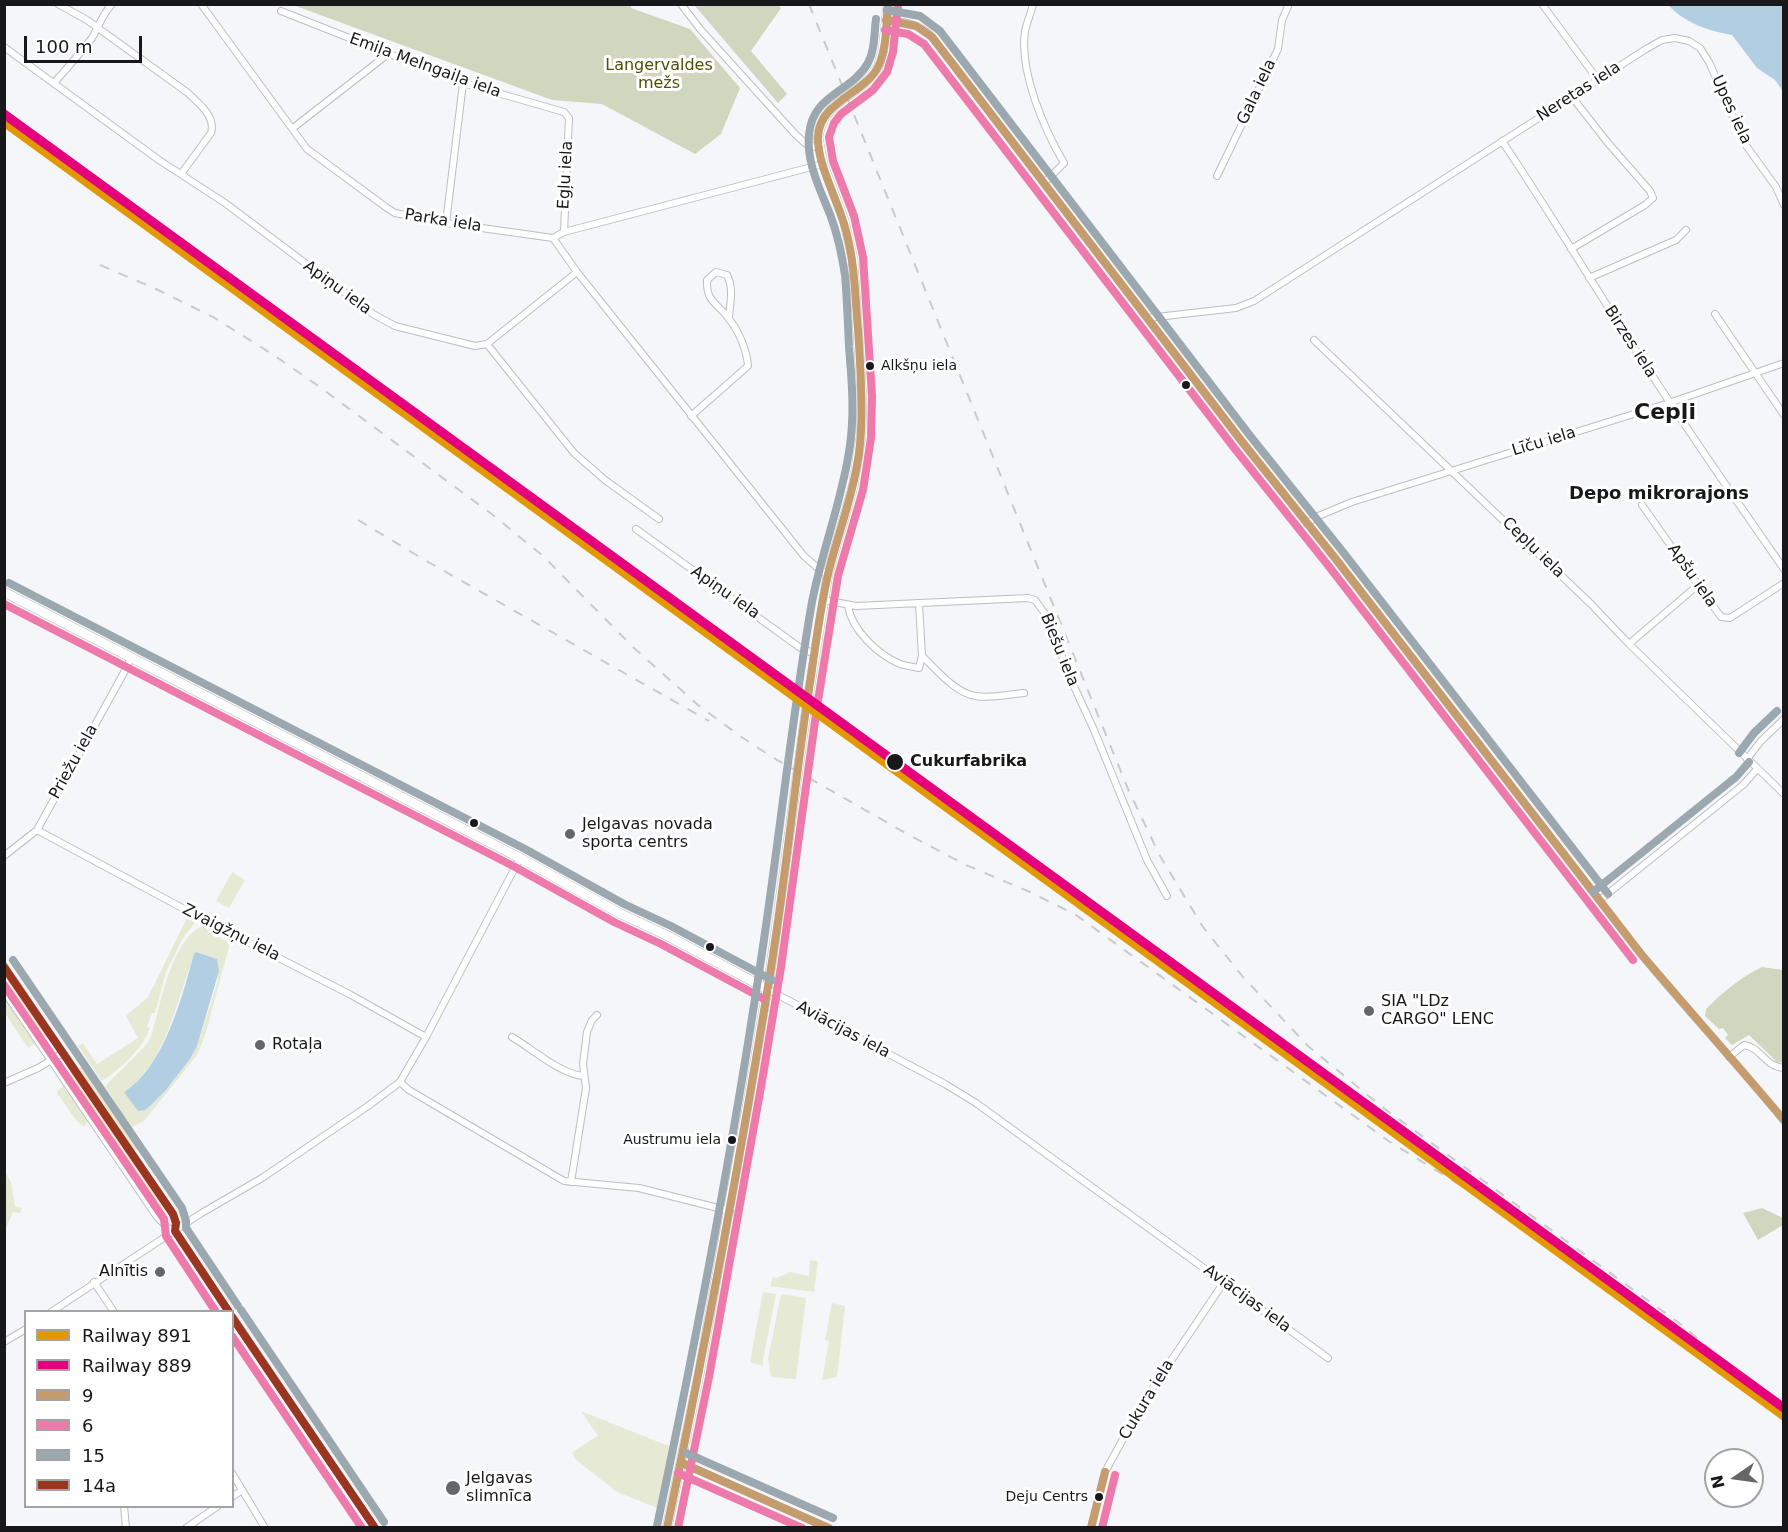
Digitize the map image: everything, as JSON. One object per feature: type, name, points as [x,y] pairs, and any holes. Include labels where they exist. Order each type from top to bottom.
[{"type":"main road","points":[[667,1527],[682,1463],[730,1211],[767,989],[828,574],[858,462],[861,436],[862,396],[853,259],[844,220],[823,164],[819,148],[820,128],[825,117],[846,96],[866,82],[878,67],[883,50],[888,4]]},
{"type":"main road","name":"Aviācijas iela","points":[[4,592],[520,858],[619,913],[767,989]]},
{"type":"street","points":[[58,4],[97,26],[188,93],[211,119],[213,127],[211,133],[181,174]]},
{"type":"street","points":[[54,83],[84,48],[100,19],[112,4]]},
{"type":"street","name":"Parka iela","points":[[201,4],[313,154],[387,208],[395,213],[446,223],[553,238]]},
{"type":"street","points":[[681,4],[700,29],[795,134],[807,144],[819,148]]},
{"type":"street","points":[[1033,4],[1026,31],[1024,52],[1037,108],[1049,136],[1065,163],[1044,183]]},
{"type":"street","name":"Gala iela","points":[[1217,176],[1278,49],[1282,20],[1289,4]]},
{"type":"street","points":[[1542,4],[1598,80]]},
{"type":"street","name":"Emiļa Melngaiļa iela","points":[[281,11],[388,54],[426,66],[463,83],[564,112],[569,118]]},
{"type":"street","points":[[886,20],[915,25],[928,33],[1243,444],[1599,900],[1678,1000],[1784,1121]]},
{"type":"street","name":"Neretas iela","points":[[1148,318],[1236,308],[1254,301],[1662,40],[1680,38],[1697,45]]},
{"type":"street","name":"Upes iela","points":[[1697,45],[1709,62],[1745,144],[1776,187],[1784,205]]},
{"type":"street","name":"Apiņu iela","points":[[4,47],[159,160],[225,203],[373,315],[395,326],[475,346],[487,344]]},
{"type":"street","points":[[293,128],[388,54]]},
{"type":"street","points":[[446,223],[463,83]]},
{"type":"street","points":[[1571,249],[1653,198],[1650,191],[1572,97]]},
{"type":"street","name":"Egļu iela","points":[[564,232],[569,118]]},
{"type":"street","name":"Birzes iela","points":[[1502,141],[1531,183],[1669,403],[1784,569]]},
{"type":"street","points":[[823,164],[564,232],[553,238],[577,272],[804,556],[828,574]]},
{"type":"street","points":[[1589,278],[1676,240],[1686,230]]},
{"type":"street","points":[[577,272],[487,344],[574,453],[596,473],[659,519]]},
{"type":"street","points":[[691,416],[748,366],[748,355],[729,318],[709,297],[707,280],[716,272],[727,274],[729,279],[731,287],[729,318]]},
{"type":"street","points":[[1715,314],[1784,415]]},
{"type":"street","name":"Cepļu iela","points":[[1314,340],[1592,604],[1629,644],[1784,794]]},
{"type":"street","name":"Līču iela","points":[[1307,524],[1316,517],[1352,502],[1669,403],[1784,363]]},
{"type":"street","name":"Apšu iela","points":[[1642,505],[1721,617],[1730,618],[1784,583]]},
{"type":"street","name":"Apiņu iela","points":[[636,529],[799,647],[815,654]]},
{"type":"street","points":[[1629,644],[1698,585]]},
{"type":"street","name":"Biešu iela","points":[[824,600],[848,606],[1028,598],[1035,600],[1046,615],[1147,860],[1167,896]]},
{"type":"street","points":[[848,606],[850,617],[857,628],[877,650],[901,664],[919,668],[922,656],[919,603]]},
{"type":"street","points":[[922,656],[963,691],[976,696],[1024,693]]},
{"type":"street","name":"Priežu iela","points":[[4,856],[37,830],[128,667],[131,657]]},
{"type":"street","points":[[1747,759],[1761,741],[1784,719]]},
{"type":"street","points":[[1599,900],[1743,785],[1757,769]]},
{"type":"street","name":"Zvaigžņu iela","points":[[37,830],[351,995],[426,1037]]},
{"type":"street","points":[[52,1310],[200,1214],[262,1178],[400,1082],[520,858]]},
{"type":"street","points":[[4,966],[173,1214],[176,1223],[175,1231]]},
{"type":"street","name":"Aviācijas iela","points":[[767,989],[945,1084],[976,1103],[1328,1358]]},
{"type":"street","points":[[4,991],[157,1217],[168,1228],[175,1231],[228,1310]]},
{"type":"street","points":[[571,1182],[586,1088],[584,1076],[587,1032],[597,1015]]},
{"type":"street","points":[[512,1037],[575,1075],[584,1076]]},
{"type":"street","points":[[1729,1057],[1744,1045],[1750,1046],[1772,1066],[1784,1068]]},
{"type":"street","points":[[4,1083],[63,1053]]},
{"type":"street","points":[[400,1082],[409,1090],[564,1181],[644,1189],[730,1211]]},
{"type":"street","points":[[94,1282],[113,1310]]},
{"type":"street","name":"Cukura iela","points":[[1091,1527],[1105,1472],[1148,1395],[1224,1282]]},
{"type":"street","points":[[234,1319],[375,1527]]},
{"type":"street","points":[[4,1342],[24,1330]]},
{"type":"street","points":[[682,1463],[829,1527]]},
{"type":"street","points":[[234,1476],[265,1527]]},
{"type":"street","points":[[234,1496],[243,1490]]},
{"type":"street","points":[[124,1508],[126,1527]]},
{"type":"street","points":[[186,1527],[215,1508]]},
{"type":"green space","points":[[777,4],[781,8],[751,51],[787,94],[778,103],[695,6]]},
{"type":"green space","name":"Langervaldes mežs","points":[[293,5],[631,5],[631,8],[690,29],[740,88],[721,134],[695,154],[602,104],[552,100]]},
{"type":"green space","points":[[232,872],[245,880],[229,908],[216,901]]},
{"type":"green space","points":[[189,914],[197,920],[183,938],[166,972],[155,1013],[152,1013],[147,1027],[150,1028],[142,1044],[130,1058],[102,1081],[78,1046],[83,1043],[97,1064],[138,1038],[126,1016],[148,997]]},
{"type":"green space","points":[[202,926],[207,928],[208,932],[230,943],[205,1036],[197,1055],[144,1121],[131,1128],[105,1086],[146,1045],[151,1037],[174,960],[191,934]],"holes":[[[196,952],[217,959],[218,980],[197,1046],[190,1059],[151,1105],[124,1092],[139,1080],[161,1047]]]},
{"type":"green space","points":[[1762,967],[1783,970],[1783,1063],[1777,1062],[1749,1035],[1732,1045],[1725,1038],[1728,1035],[1723,1028],[1719,1029],[1705,1016],[1706,1009],[1725,991]]},
{"type":"green space","points":[[10,980],[49,1038],[41,1039],[4,984]]},
{"type":"green space","points":[[4,997],[35,1043],[28,1048],[5,1013]]},
{"type":"green space","points":[[86,1063],[140,1148],[134,1150],[131,1147],[77,1070]]},
{"type":"green space","points":[[73,1072],[167,1213],[161,1208],[156,1209],[70,1082],[73,1080],[70,1073]]},
{"type":"green space","points":[[65,1085],[88,1121],[84,1127],[75,1119],[57,1093]]},
{"type":"green space","points":[[5,1171],[11,1182],[15,1206],[22,1208],[20,1213],[13,1212],[5,1231]]},
{"type":"green space","points":[[1762,1208],[1783,1218],[1783,1225],[1758,1240],[1743,1213]]},
{"type":"green space","points":[[810,1260],[818,1261],[814,1292],[770,1286],[773,1277],[777,1278],[790,1272],[809,1276]]},
{"type":"green space","points":[[763,1292],[776,1294],[763,1366],[750,1362]]},
{"type":"green space","points":[[781,1294],[806,1298],[796,1379],[771,1377],[768,1359]]},
{"type":"green space","points":[[832,1303],[845,1306],[837,1377],[822,1380],[829,1341],[825,1340]]},
{"type":"green space","points":[[581,1411],[676,1449],[662,1510],[617,1492],[575,1459],[572,1452],[598,1436]]},
{"type":"water","points":[[1668,5],[1783,5],[1783,91],[1775,80],[1757,68],[1732,35],[1697,25],[1682,17]]},
{"type":"water","points":[[196,952],[217,959],[219,971],[197,1046],[166,1090],[145,1110],[138,1111],[124,1092],[138,1081],[161,1049],[170,1030]]},
{"type":"railway","points":[[809,4],[1128,789],[1160,856],[1203,927],[1243,977],[1308,1046],[1382,1107],[1679,1323],[1752,1384]]},
{"type":"railway","points":[[100,265],[213,317],[317,385],[493,515],[542,555],[634,648],[698,705],[740,736],[772,757],[909,835],[966,865],[1030,892],[1076,915],[1390,1142],[1509,1215]]},
{"type":"railway","points":[[358,520],[709,721]]},
{"type":"rail line","name":"889","points":[[4,114],[1784,1408]]},
{"type":"rail line","name":"891","points":[[4,122],[1784,1416]]},
{"type":"transit line","name":"9","points":[[667,1528],[722,1248],[760,1038],[822,602],[860,449],[861,380],[852,258],[844,223],[821,160],[818,137],[820,125],[826,115],[863,84],[878,67],[885,44],[888,4]]},
{"type":"transit line","name":"6","points":[[678,1528],[709,1377],[761,1087],[781,967],[817,707],[838,576],[863,490],[871,438],[872,396],[863,257],[854,216],[833,161],[829,137],[834,123],[841,114],[873,90],[887,72],[893,52],[898,5]]},
{"type":"transit line","name":"15","points":[[887,10],[920,16],[940,31],[1251,437],[1608,894]]},
{"type":"transit line","name":"15","points":[[657,1526],[738,1106],[812,602],[846,471],[851,439],[852,400],[845,275],[836,231],[812,166],[809,135],[817,111],[861,73],[868,63],[873,47],[876,19]]},
{"type":"transit line","name":"9","points":[[886,20],[916,26],[932,37],[1243,443],[1335,558],[1641,954],[1784,1120]]},
{"type":"transit line","name":"6","points":[[885,30],[908,34],[924,44],[1235,449],[1327,564],[1633,960]]},
{"type":"transit line","name":"15","points":[[9,583],[525,849],[624,904],[671,926],[772,980]]},
{"type":"transit line","name":"6","points":[[4,604],[515,867],[614,922],[661,944],[762,998]]},
{"type":"transit line","name":"15","points":[[1739,753],[1754,733],[1777,711]]},
{"type":"transit line","name":"15","points":[[1593,892],[1736,777],[1749,762]]},
{"type":"transit line","name":"15","points":[[13,960],[182,1208],[186,1228],[238,1306]]},
{"type":"transit line","name":"14a","points":[[4,967],[173,1214],[176,1223],[175,1231],[228,1310]]},
{"type":"transit line","name":"6","points":[[4,985],[164,1219],[166,1236],[215,1310]]},
{"type":"transit line","name":"15","points":[[241,1310],[384,1522]]},
{"type":"transit line","name":"14a","points":[[234,1320],[375,1528]]},
{"type":"transit line","name":"6","points":[[234,1339],[362,1528]]},
{"type":"transit line","name":"15","points":[[686,1453],[833,1518]]},
{"type":"transit line","name":"9","points":[[682,1463],[828,1528]]},
{"type":"transit line","name":"9","points":[[1091,1528],[1105,1472]]},
{"type":"transit line","name":"6","points":[[678,1473],[802,1528]]},
{"type":"transit line","name":"6","points":[[1102,1528],[1115,1475]]},
{"type":"place","name":"Alkšņu iela","points":[[870,366]]},
{"type":"place","name":"Cukurfabrika","points":[[895,762]]},
{"type":"place","name":"Jelgavas novada sporta centrs","points":[[570,834]]},
{"type":"place","name":"SIA \"LDz CARGO\" LENC","points":[[1369,1011]]},
{"type":"place","name":"Rotaļa","points":[[260,1045]]},
{"type":"place","name":"Austrumu iela","points":[[732,1140]]},
{"type":"place","name":"Alnītis","points":[[160,1272]]},
{"type":"place","name":"Jelgavas slimnīca","points":[[453,1488]]},
{"type":"place","name":"Deju Centrs","points":[[1099,1497]]},
{"type":"district","name":"Cepļi","points":[[1665,413]]},
{"type":"district","name":"Depo mikrorajons","points":[[1659,494]]}]
